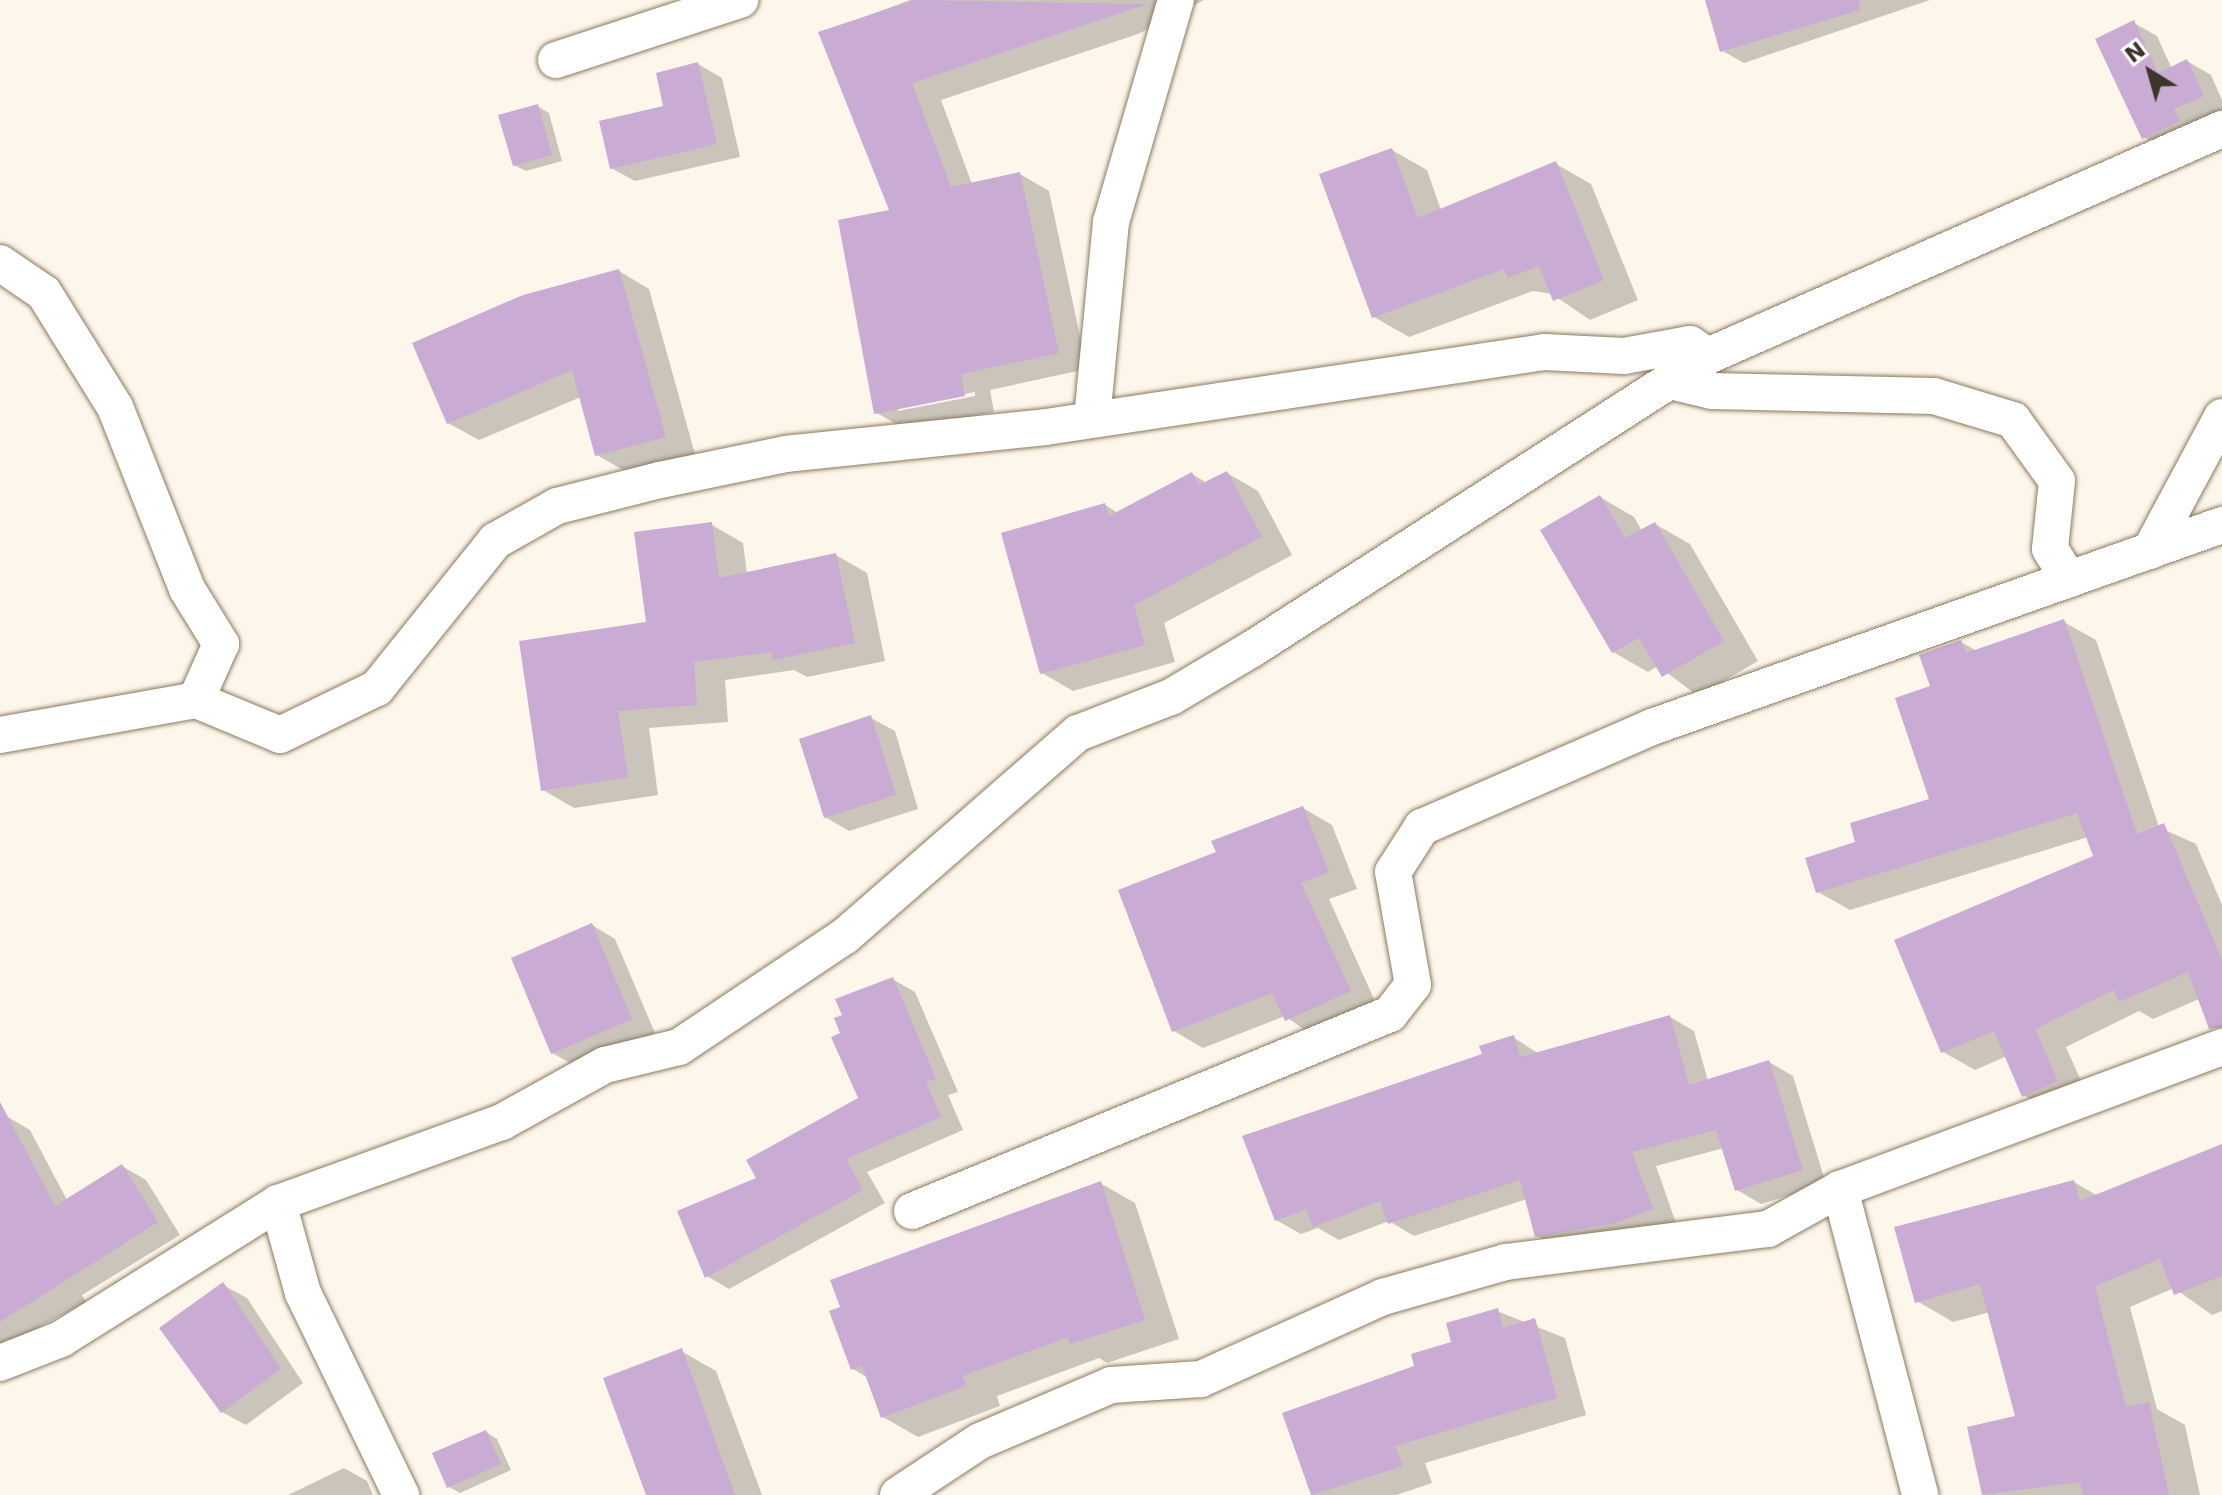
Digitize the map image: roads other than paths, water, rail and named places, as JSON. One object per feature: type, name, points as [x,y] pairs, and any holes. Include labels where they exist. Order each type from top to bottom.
[{"type":"street","points":[[556,60],[740,0]]},
{"type":"street","points":[[1092,419],[1111,222],[1176,0]]},
{"type":"street","points":[[0,1363],[61,1339],[278,1203],[502,1122],[605,1065],[679,1047],[845,936],[1078,733],[1171,697],[1708,356],[2222,129]]},
{"type":"street","points":[[0,263],[44,293],[115,407],[187,589],[221,644],[196,700]]},
{"type":"street","points":[[0,735],[196,700],[280,735],[377,688],[495,541],[557,506],[785,454],[1092,419],[1544,352],[1624,356],[1690,344],[1708,356]]},
{"type":"street","points":[[1670,381],[1712,391],[1934,396],[2013,420],[2057,481],[2050,549],[2069,579]]},
{"type":"street","points":[[2150,551],[2222,417]]},
{"type":"street","points":[[912,1211],[1390,1014],[1413,985],[1393,872],[1422,827],[1652,727],[2222,525]]},
{"type":"street","points":[[898,1495],[980,1441],[1111,1385],[1201,1379],[1383,1297],[1506,1262],[1768,1229],[1840,1189],[2222,1047]]},
{"type":"street","points":[[1840,1189],[1920,1495]]},
{"type":"street","points":[[278,1203],[303,1293],[401,1495]]}]
